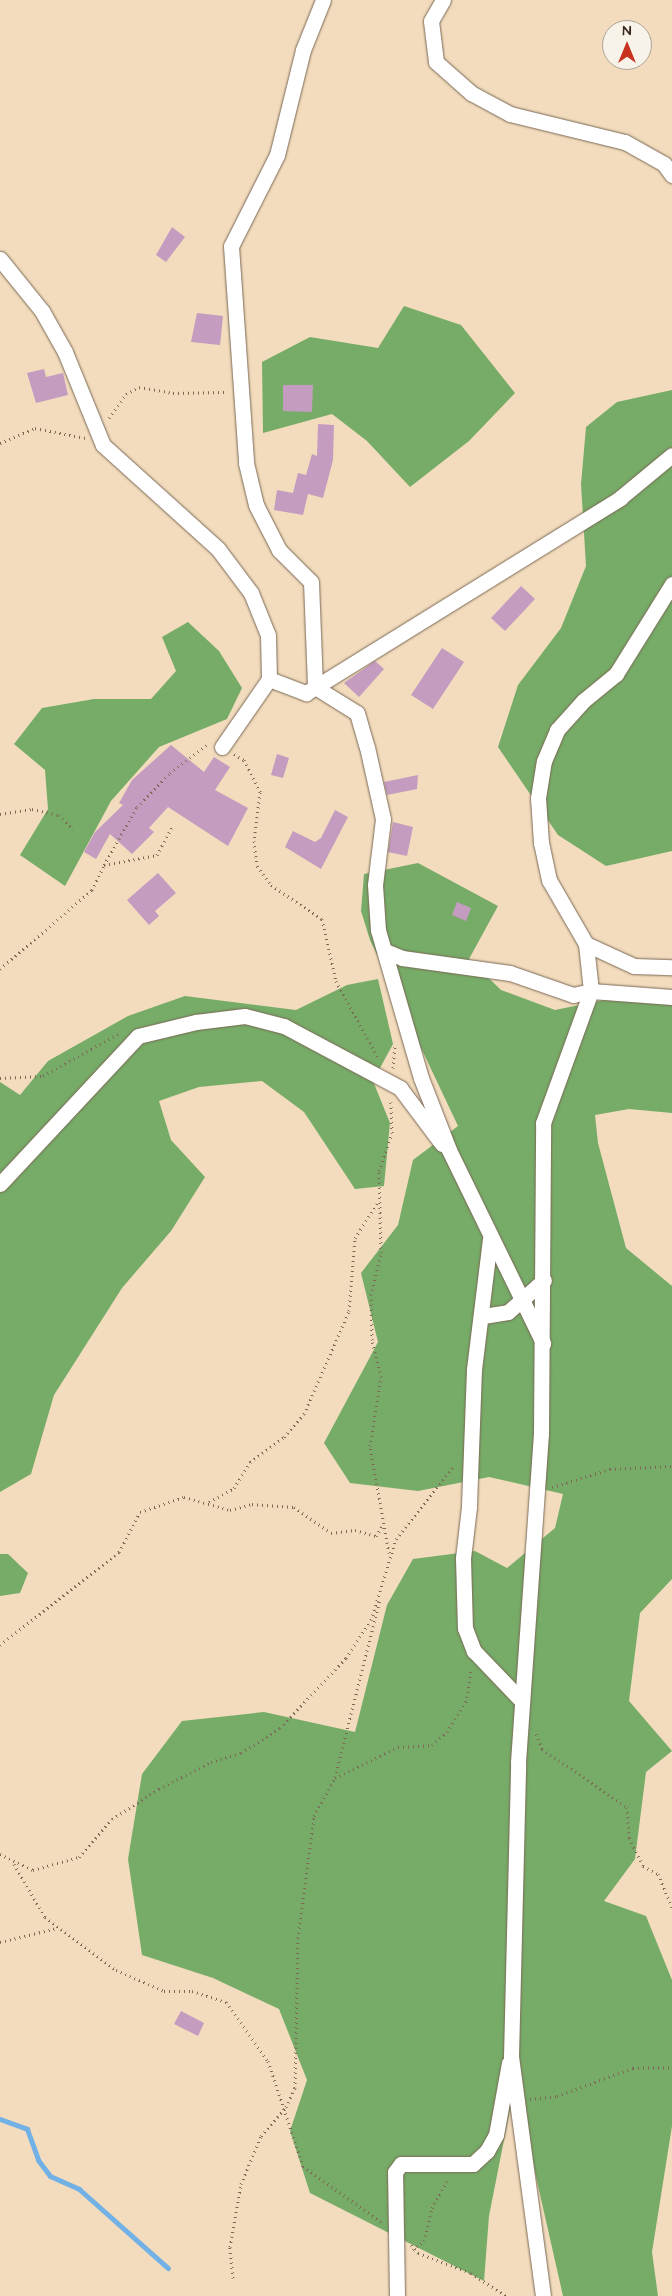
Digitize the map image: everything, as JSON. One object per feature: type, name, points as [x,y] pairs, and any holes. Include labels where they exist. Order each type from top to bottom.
[{"type":"street","points":[[315,687],[311,582],[279,550],[256,505],[246,463],[231,246],[277,155],[303,50],[323,0]]},
{"type":"street","points":[[443,0],[431,21],[436,62],[471,93],[510,114],[625,142],[664,164],[672,176]]},
{"type":"street","points":[[0,259],[42,311],[65,352],[97,435],[218,549],[251,594],[268,635],[269,679],[222,747]]},
{"type":"street","points":[[269,679],[306,693],[620,498],[672,455]]},
{"type":"street","points":[[543,2296],[511,2057],[522,1701],[537,1497],[543,1343],[543,1123],[591,991],[586,944],[550,880],[541,843],[538,798],[544,760],[557,730],[583,700],[616,674],[672,584]]},
{"type":"street","points":[[315,687],[357,712],[383,819],[375,885],[378,930],[403,1025],[449,1150],[490,1240],[543,1343]]},
{"type":"street","points":[[586,944],[634,966],[672,967]]},
{"type":"street","points":[[385,951],[402,958],[518,974],[573,995],[591,991],[672,996]]},
{"type":"street","points":[[0,1184],[138,1036],[245,1016],[284,1026],[391,1083],[449,1150]]},
{"type":"street","points":[[490,1240],[470,1446],[463,1558],[468,1642],[522,1701]]},
{"type":"street","points":[[483,1316],[508,1312],[520,1299],[544,1280]]},
{"type":"street","points":[[397,2296],[395,2172],[401,2164],[468,2164],[487,2151],[496,2135],[511,2057]]},
{"type":"path","points":[[0,444],[35,428],[81,438],[97,435],[126,394],[140,387],[190,393],[224,393],[228,389]]},
{"type":"path","points":[[0,969],[92,890],[104,865],[149,792],[205,745],[222,747],[244,760],[260,792],[254,841],[257,866],[271,885],[322,919],[336,981],[391,1083]]},
{"type":"path","points":[[0,814],[32,809],[59,815],[73,829]]},
{"type":"path","points":[[104,865],[157,855],[172,827]]},
{"type":"path","points":[[0,1078],[43,1076],[128,1030]]},
{"type":"path","points":[[389,1554],[370,1446],[382,1377],[372,1340],[371,1295],[382,1253],[378,1202],[379,1171],[392,1133],[391,1083],[395,1035]]},
{"type":"path","points":[[209,1503],[234,1488],[250,1462],[284,1437],[304,1414],[349,1311],[355,1238],[378,1202]]},
{"type":"path","points":[[233,2278],[230,2248],[241,2184],[261,2136],[286,2107],[295,2088],[298,1938],[314,1816],[335,1778],[389,1554],[411,1516],[470,1446]]},
{"type":"path","points":[[537,1497],[562,1480],[610,1469],[672,1466]]},
{"type":"path","points":[[0,1645],[119,1552],[140,1512],[184,1497],[230,1510],[252,1504],[294,1507],[331,1533],[355,1530],[376,1536],[383,1525]]},
{"type":"path","points":[[0,1854],[14,1864],[33,1870],[79,1857],[112,1819],[280,1728],[346,1658],[371,1620],[382,1586]]},
{"type":"path","points":[[335,1778],[398,1747],[432,1745],[447,1732],[466,1702],[471,1672],[468,1642]]},
{"type":"path","points":[[532,1725],[542,1749],[627,1807],[629,1838],[643,1866],[658,1874],[672,1906]]},
{"type":"path","points":[[14,1864],[34,1904],[57,1928],[142,1984],[164,1991],[192,1991],[226,2002],[268,2061],[286,2107],[303,2166],[319,2182],[396,2230],[415,2249],[471,2273],[506,2296]]},
{"type":"path","points":[[0,1942],[57,1928]]},
{"type":"path","points":[[516,2099],[557,2096],[633,2068],[672,2067]]},
{"type":"path","points":[[397,2263],[424,2241],[441,2190],[451,2175],[468,2164]]},
{"type":"green space","points":[[404,306],[461,325],[515,393],[469,441],[410,487],[367,441],[332,414],[263,433],[262,362],[310,337],[378,348]]},
{"type":"green space","points":[[672,390],[672,851],[606,866],[558,835],[498,747],[518,685],[561,628],[586,566],[581,484],[586,427],[617,402]]},
{"type":"green space","points":[[188,622],[219,651],[242,688],[227,719],[159,747],[111,801],[65,886],[20,855],[48,809],[45,770],[14,744],[42,708],[94,699],[151,699],[176,671],[162,637]]},
{"type":"green space","points":[[418,863],[498,906],[469,959],[501,990],[555,1010],[652,990],[672,991],[672,1113],[629,1109],[595,1115],[598,1143],[626,1248],[672,1286],[672,1579],[640,1613],[629,1701],[672,1751],[646,1772],[635,1859],[604,1901],[646,1916],[672,1980],[672,2126],[652,2252],[658,2296],[563,2296],[515,2084],[489,2216],[484,2281],[310,2193],[290,2131],[307,2080],[279,2009],[213,1978],[142,1955],[128,1859],[142,1774],[182,1721],[264,1712],[355,1732],[387,1605],[413,1559],[475,1551],[507,1568],[555,1528],[563,1494],[489,1477],[418,1491],[350,1483],[324,1443],[378,1342],[361,1273],[398,1225],[413,1160],[458,1126],[370,940],[361,911],[364,874]]},
{"type":"green space","points":[[378,979],[393,1044],[373,1081],[390,1123],[384,1186],[355,1189],[304,1112],[262,1081],[199,1087],[159,1101],[171,1140],[205,1177],[171,1231],[122,1288],[54,1395],[31,1474],[0,1492],[0,1082],[20,1095],[48,1061],[128,1016],[185,996],[296,1010],[347,985]]},
{"type":"green space","points":[[0,1554],[8,1554],[28,1573],[20,1593],[0,1596]]},
{"type":"building","points":[[172,227],[185,237],[166,262],[156,255]]},
{"type":"building","points":[[197,313],[223,316],[220,345],[191,342]]},
{"type":"building","points":[[44,369],[46,377],[63,373],[68,395],[36,403],[27,373]]},
{"type":"building","points":[[283,385],[313,385],[312,412],[283,411]]},
{"type":"building","points":[[318,424],[334,425],[333,460],[323,498],[308,494],[303,515],[274,510],[277,490],[293,493],[298,473],[306,475],[312,454],[317,456]]},
{"type":"building","points":[[521,586],[535,599],[505,631],[491,618]]},
{"type":"building","points":[[442,648],[464,662],[433,709],[411,695]]},
{"type":"building","points":[[375,661],[384,669],[359,697],[344,683]]},
{"type":"building","points":[[171,745],[204,772],[214,757],[230,767],[215,790],[248,808],[228,846],[168,807],[149,828],[154,832],[132,854],[110,834],[96,859],[84,852],[95,832],[123,805],[119,803],[132,780]]},
{"type":"building","points":[[277,754],[289,758],[283,778],[271,775]]},
{"type":"building","points":[[418,775],[417,789],[387,795],[384,782]]},
{"type":"building","points":[[335,810],[348,817],[321,869],[285,847],[293,831],[315,842],[321,838]]},
{"type":"building","points":[[393,822],[413,827],[407,856],[388,852]]},
{"type":"building","points":[[158,873],[176,893],[155,911],[159,916],[149,925],[127,900]]},
{"type":"building","points":[[457,902],[471,908],[466,921],[452,915]]},
{"type":"building","points":[[181,2011],[204,2023],[198,2036],[174,2024]]},
{"type":"waterway","points":[[0,2119],[27,2129],[38,2160],[50,2176],[79,2189],[168,2268]]}]
